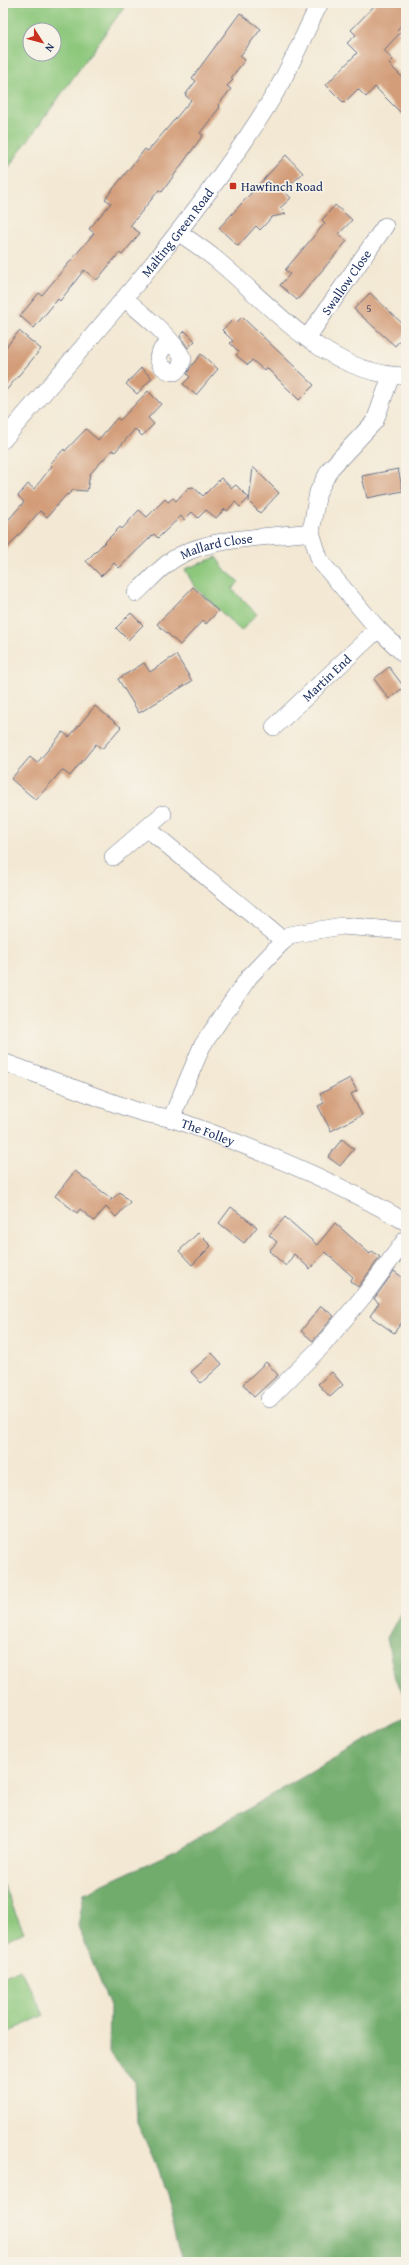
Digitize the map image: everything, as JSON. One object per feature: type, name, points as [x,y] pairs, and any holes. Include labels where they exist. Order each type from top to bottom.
[{"type":"street","name":"Malting Green Road","points":[[3,440],[125,299],[224,172],[272,99],[320,3]]},
{"type":"street","name":"Swallow Close","points":[[307,338],[385,226]]},
{"type":"street","points":[[178,232],[218,261],[280,318],[307,338],[343,361],[398,376],[375,421],[330,470],[318,492],[311,532],[320,561],[378,628],[406,656]]},
{"type":"street","points":[[125,299],[157,326],[171,343]]},
{"type":"street","name":"Mallard Close","points":[[136,592],[175,558],[196,548],[220,543],[311,532]]},
{"type":"street","name":"Martin End","points":[[274,727],[378,628]]},
{"type":"street","points":[[113,857],[148,829],[163,814]]},
{"type":"street","points":[[148,829],[284,941]]},
{"type":"street","points":[[171,1119],[202,1046],[249,977],[289,935],[342,926],[406,931]]},
{"type":"street","name":"The Folley","points":[[3,1062],[138,1111],[171,1119],[311,1173],[377,1205],[406,1222]]},
{"type":"street","points":[[269,1399],[322,1346],[366,1293],[406,1239]]},
{"type":"green space","points":[[3,3],[127,3],[3,175]]},
{"type":"green space","points":[[217,557],[222,567],[239,582],[232,589],[257,614],[241,631],[194,586],[185,569]]},
{"type":"green space","points":[[406,1603],[406,1696],[395,1680],[387,1638]]},
{"type":"green space","points":[[406,1717],[406,2262],[183,2262],[177,2245],[158,2169],[137,2122],[135,2082],[109,2053],[110,2006],[78,1926],[84,1893],[177,1850]]},
{"type":"green space","points":[[3,1885],[24,1932],[3,1942]]},
{"type":"green space","points":[[20,1969],[44,2015],[3,2035],[3,1977]]},
{"type":"building","points":[[377,3],[406,3],[406,20],[397,30],[400,33],[384,50],[393,60],[389,64],[406,81],[406,118],[375,87],[366,97],[358,89],[344,103],[326,85],[357,53],[347,43],[356,35],[351,30]]},
{"type":"building","points":[[240,13],[261,29],[240,56],[245,60],[231,78],[233,80],[227,86],[231,89],[218,105],[220,107],[200,133],[203,135],[162,192],[159,190],[130,226],[140,233],[122,255],[119,253],[97,280],[84,270],[60,301],[58,299],[34,328],[20,316],[39,293],[42,295],[94,233],[89,229],[111,203],[105,199],[145,149],[148,151],[191,100],[185,95],[196,81],[192,78]]},
{"type":"building","points":[[286,155],[303,173],[284,191],[291,198],[280,208],[286,214],[272,217],[260,230],[256,226],[238,246],[219,228]]},
{"type":"building","points":[[335,205],[352,220],[339,234],[347,241],[297,300],[280,285],[290,274],[285,270],[325,223],[322,220]]},
{"type":"building","points":[[370,293],[406,327],[406,333],[395,346],[354,309]]},
{"type":"building","points":[[242,317],[314,385],[299,400],[266,367],[264,370],[252,360],[248,365],[236,355],[239,352],[230,343],[233,341],[222,330],[233,320],[236,323]]},
{"type":"building","points":[[19,331],[41,349],[3,394],[3,351]]},
{"type":"building","points":[[185,331],[195,341],[188,348],[180,336]]},
{"type":"building","points":[[201,354],[218,369],[196,395],[183,384],[190,377],[187,374]]},
{"type":"building","points":[[141,368],[152,378],[137,394],[126,384]]},
{"type":"building","points":[[148,391],[161,404],[148,418],[154,424],[142,436],[135,429],[115,452],[112,450],[90,474],[87,491],[73,490],[68,495],[67,494],[47,517],[40,511],[3,553],[3,526],[24,502],[18,496],[28,484],[34,489],[52,466],[50,464],[86,429],[98,440],[117,418],[120,420]]},
{"type":"building","points":[[253,467],[279,493],[260,513],[249,502]]},
{"type":"building","points":[[398,469],[403,491],[367,498],[362,476]]},
{"type":"building","points":[[221,478],[232,488],[236,485],[249,498],[240,507],[235,502],[227,511],[225,509],[216,518],[206,510],[198,518],[192,512],[184,520],[181,516],[158,538],[154,534],[119,568],[114,563],[101,576],[86,561],[120,527],[122,529],[139,510],[147,517],[165,499],[168,502],[173,498],[176,501],[188,488],[193,487],[203,496]]},
{"type":"building","points":[[193,587],[218,611],[206,624],[203,620],[180,645],[157,624]]},
{"type":"building","points":[[131,613],[143,625],[128,640],[116,628]]},
{"type":"building","points":[[176,655],[192,681],[139,713],[118,679],[144,663],[150,672]]},
{"type":"building","points":[[389,667],[404,687],[389,699],[374,679]]},
{"type":"building","points":[[95,706],[121,727],[102,749],[96,744],[70,776],[62,770],[36,800],[11,779],[30,757],[37,763],[63,732],[69,737]]},
{"type":"building","points":[[350,1078],[357,1091],[351,1094],[362,1115],[331,1131],[318,1106],[324,1103],[320,1094]]},
{"type":"building","points":[[342,1139],[354,1149],[340,1166],[328,1157]]},
{"type":"building","points":[[75,1171],[112,1199],[110,1201],[120,1192],[130,1202],[116,1217],[106,1207],[94,1221],[80,1209],[77,1213],[55,1196]]},
{"type":"building","points":[[231,1207],[257,1227],[244,1243],[219,1223]]},
{"type":"building","points":[[285,1217],[317,1245],[335,1223],[370,1254],[372,1251],[380,1257],[358,1287],[350,1281],[353,1277],[325,1252],[310,1269],[294,1254],[286,1266],[269,1251],[277,1242],[269,1235]]},
{"type":"building","points":[[198,1233],[211,1246],[192,1265],[179,1251]]},
{"type":"building","points":[[394,1271],[406,1280],[406,1316],[394,1333],[370,1316],[379,1303],[374,1299]]},
{"type":"building","points":[[321,1306],[334,1316],[313,1341],[301,1331]]},
{"type":"building","points":[[212,1353],[222,1364],[201,1383],[191,1372]]},
{"type":"building","points":[[266,1362],[278,1375],[254,1397],[243,1384]]},
{"type":"building","points":[[332,1372],[343,1385],[330,1397],[318,1384]]},
{"type":"place","name":"Hawfinch Road","points":[[233,186]]}]
